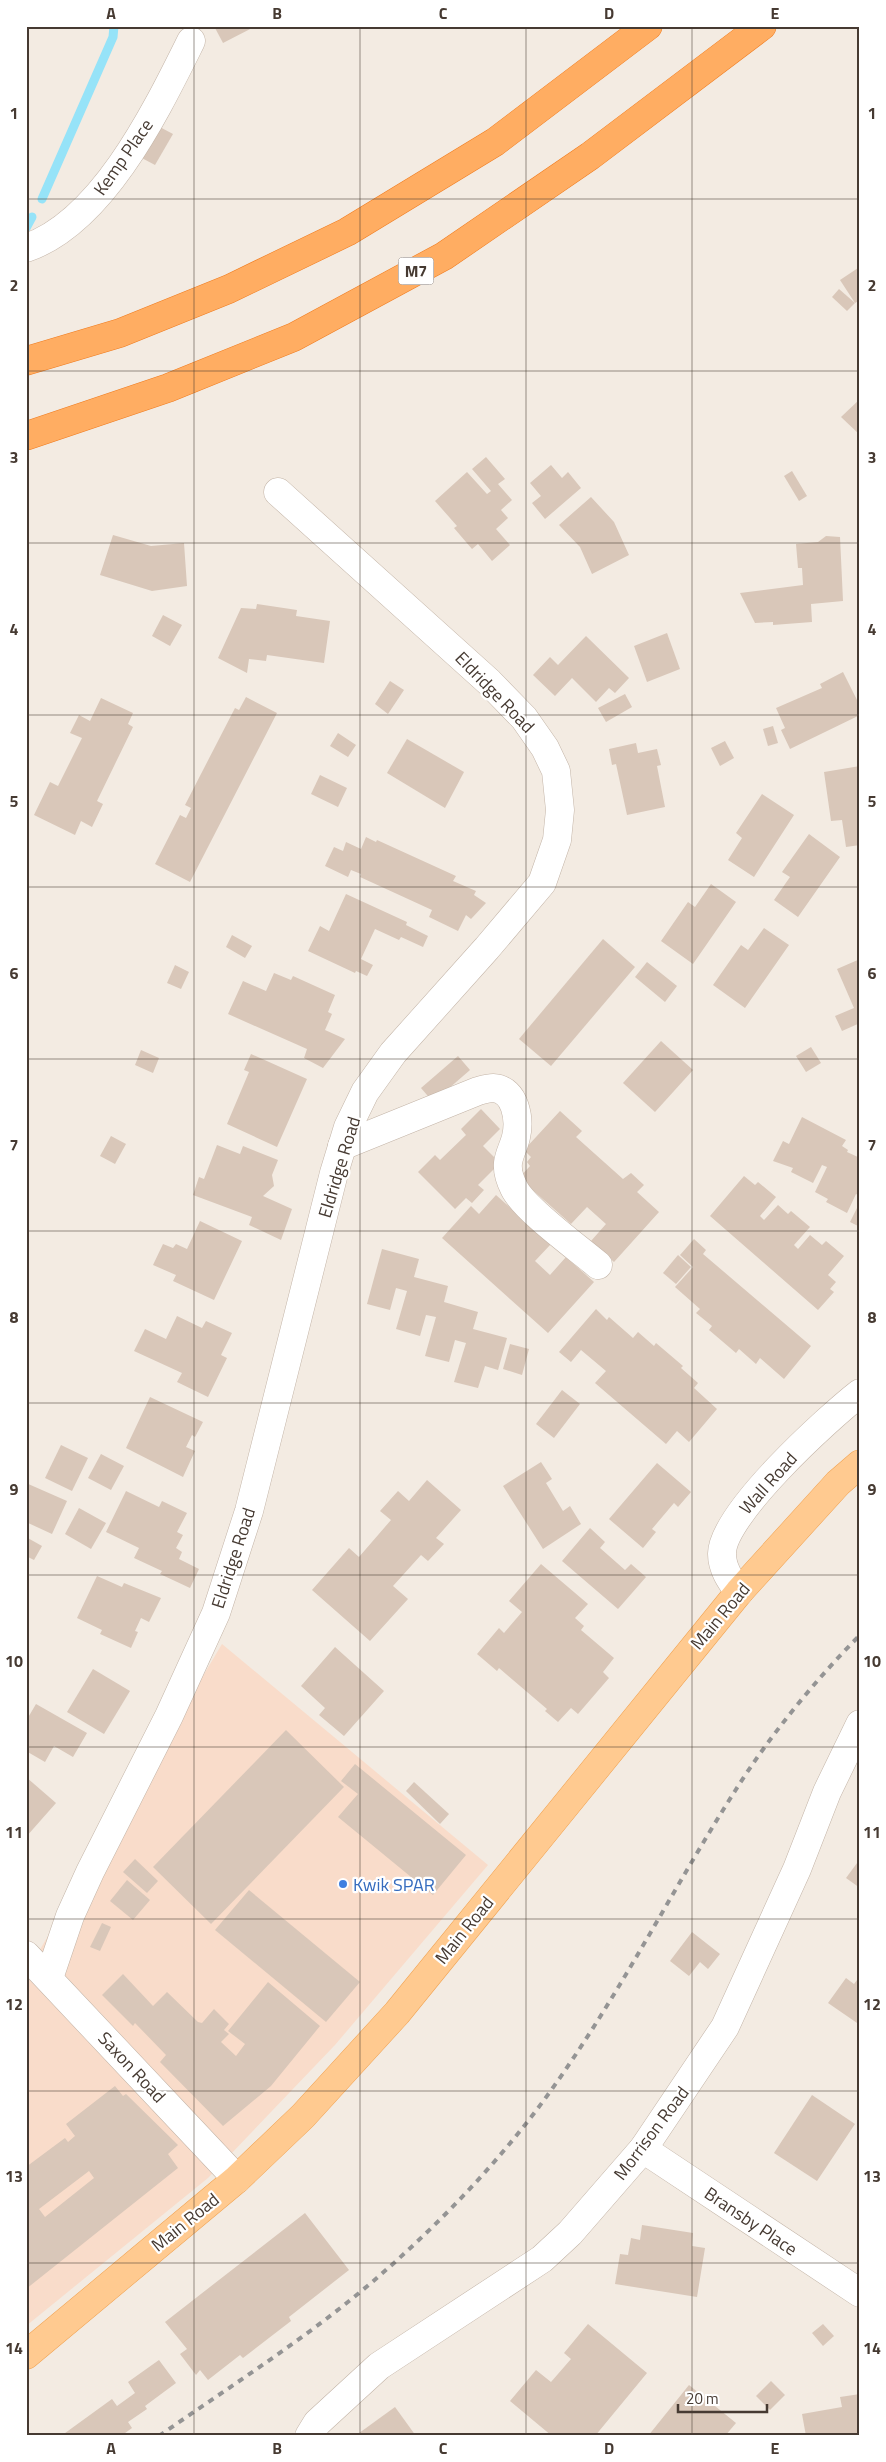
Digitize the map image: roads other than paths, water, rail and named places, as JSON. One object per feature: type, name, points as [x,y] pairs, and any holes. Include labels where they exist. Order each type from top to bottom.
[{"type":"highway","points":[[26,360],[120,333],[220,293],[347,232],[496,142],[648,26]]},
{"type":"highway","name":"M7","points":[[26,436],[168,388],[294,337],[444,256],[590,156],[762,26]]},
{"type":"main road","name":"Main Road","points":[[26,2355],[237,2179],[303,2116],[396,2013],[739,1592],[838,1483],[860,1464]]},
{"type":"street","name":"Kemp Place","points":[[26,248],[63,228],[89,206],[157,108],[191,41]]},
{"type":"street","name":"Eldridge Road","points":[[49,1978],[70,1916],[90,1872],[169,1716],[216,1613],[249,1511],[348,1128],[365,1092],[393,1053],[542,884],[557,840],[560,810],[556,771],[545,748],[524,718],[489,682],[278,492]]},
{"type":"street","points":[[342,1146],[478,1091],[493,1088],[505,1093],[514,1104],[518,1118],[516,1136],[508,1162],[508,1176],[515,1190],[528,1206],[598,1265]]},
{"type":"street","name":"Wall Road","points":[[739,1592],[726,1573],[722,1554],[726,1537],[737,1518],[761,1488],[832,1415],[860,1393]]},
{"type":"street","name":"Morrison Road","points":[[309,2436],[317,2423],[379,2366],[542,2259],[570,2233],[643,2149],[725,2027],[793,1878],[827,1792],[860,1724]]},
{"type":"street","name":"Saxon Road","points":[[26,1955],[237,2179]]},
{"type":"street","name":"Bransby Place","points":[[643,2149],[860,2293]]},
{"type":"waterway","points":[[42,199],[113,37],[114,26]]},
{"type":"waterway","points":[[26,228],[32,217]]},
{"type":"railway","points":[[159,2436],[270,2360],[352,2299],[445,2215],[486,2171],[544,2100],[595,2025],[711,1830],[762,1750],[810,1690],[860,1635]]},
{"type":"place","name":"Kwik SPAR","points":[[343,1884]]}]
